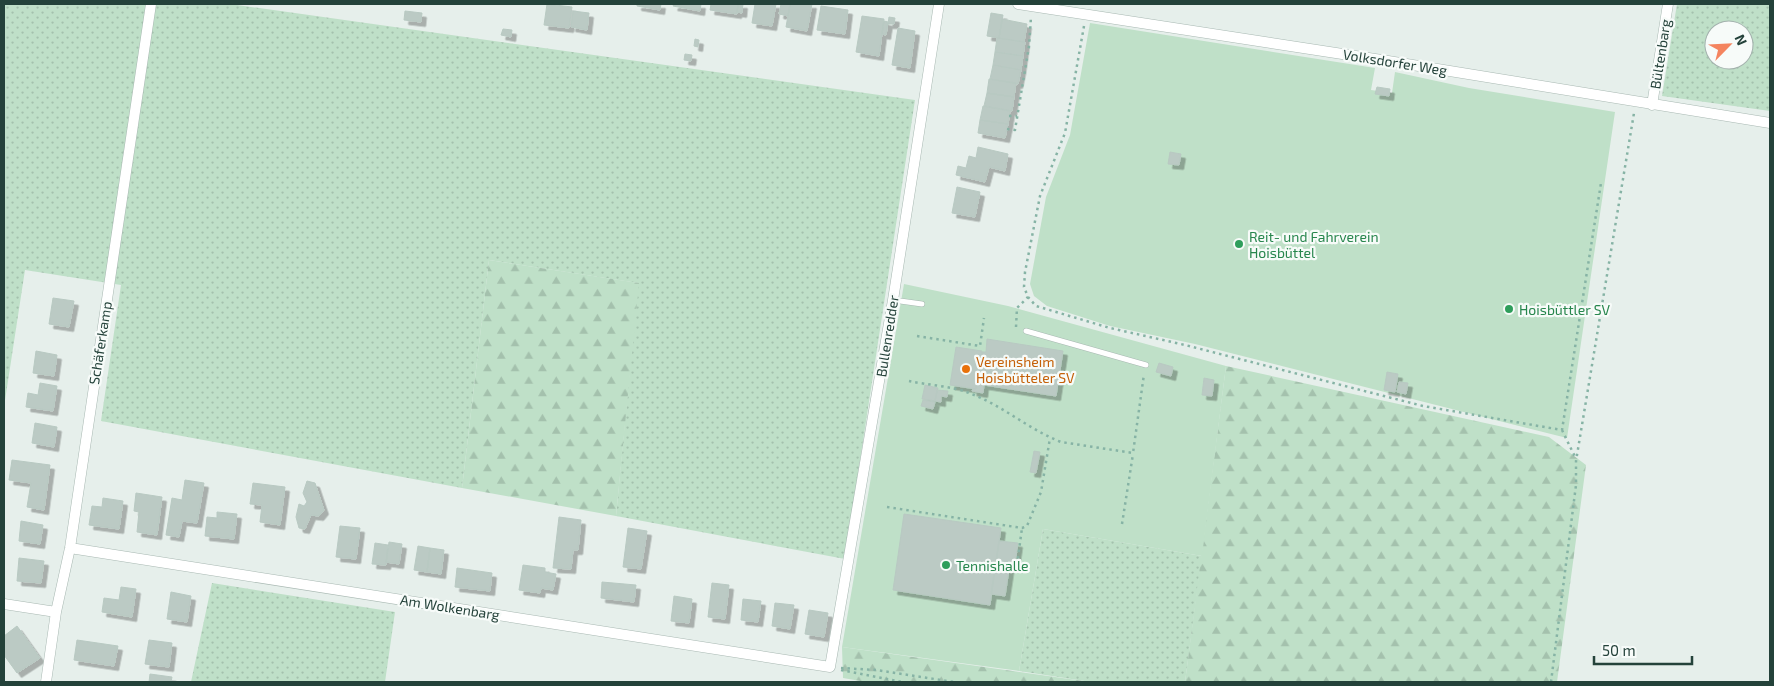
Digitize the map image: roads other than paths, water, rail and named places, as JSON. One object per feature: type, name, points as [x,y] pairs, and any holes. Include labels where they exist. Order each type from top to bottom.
[{"type":"street","name":"Schäferkamp","points":[[46,682],[56,612],[70,548],[151,4]]},
{"type":"street","name":"Bullenredder","points":[[830,667],[893,300],[939,4]]},
{"type":"street","name":"Volksdorfer Weg","points":[[1018,4],[1398,62],[1770,123]]},
{"type":"street","name":"Bültenbarg","points":[[1652,105],[1668,4]]},
{"type":"street","name":"Am Wolkenbarg","points":[[70,548],[830,667]]},
{"type":"street","points":[[4,604],[56,612]]},
{"type":"lane","points":[[893,300],[922,304]]},
{"type":"lane","points":[[1026,331],[1146,365]]},
{"type":"place","name":"Reit- und Fahrverein Hoisbüttel","points":[[1239,244]]},
{"type":"place","name":"Hoisbüttler SV","points":[[1509,309]]},
{"type":"place","name":"Vereinsheim Hoisbütteler SV","points":[[966,369]]},
{"type":"place","name":"Tennishalle","points":[[946,565]]}]
